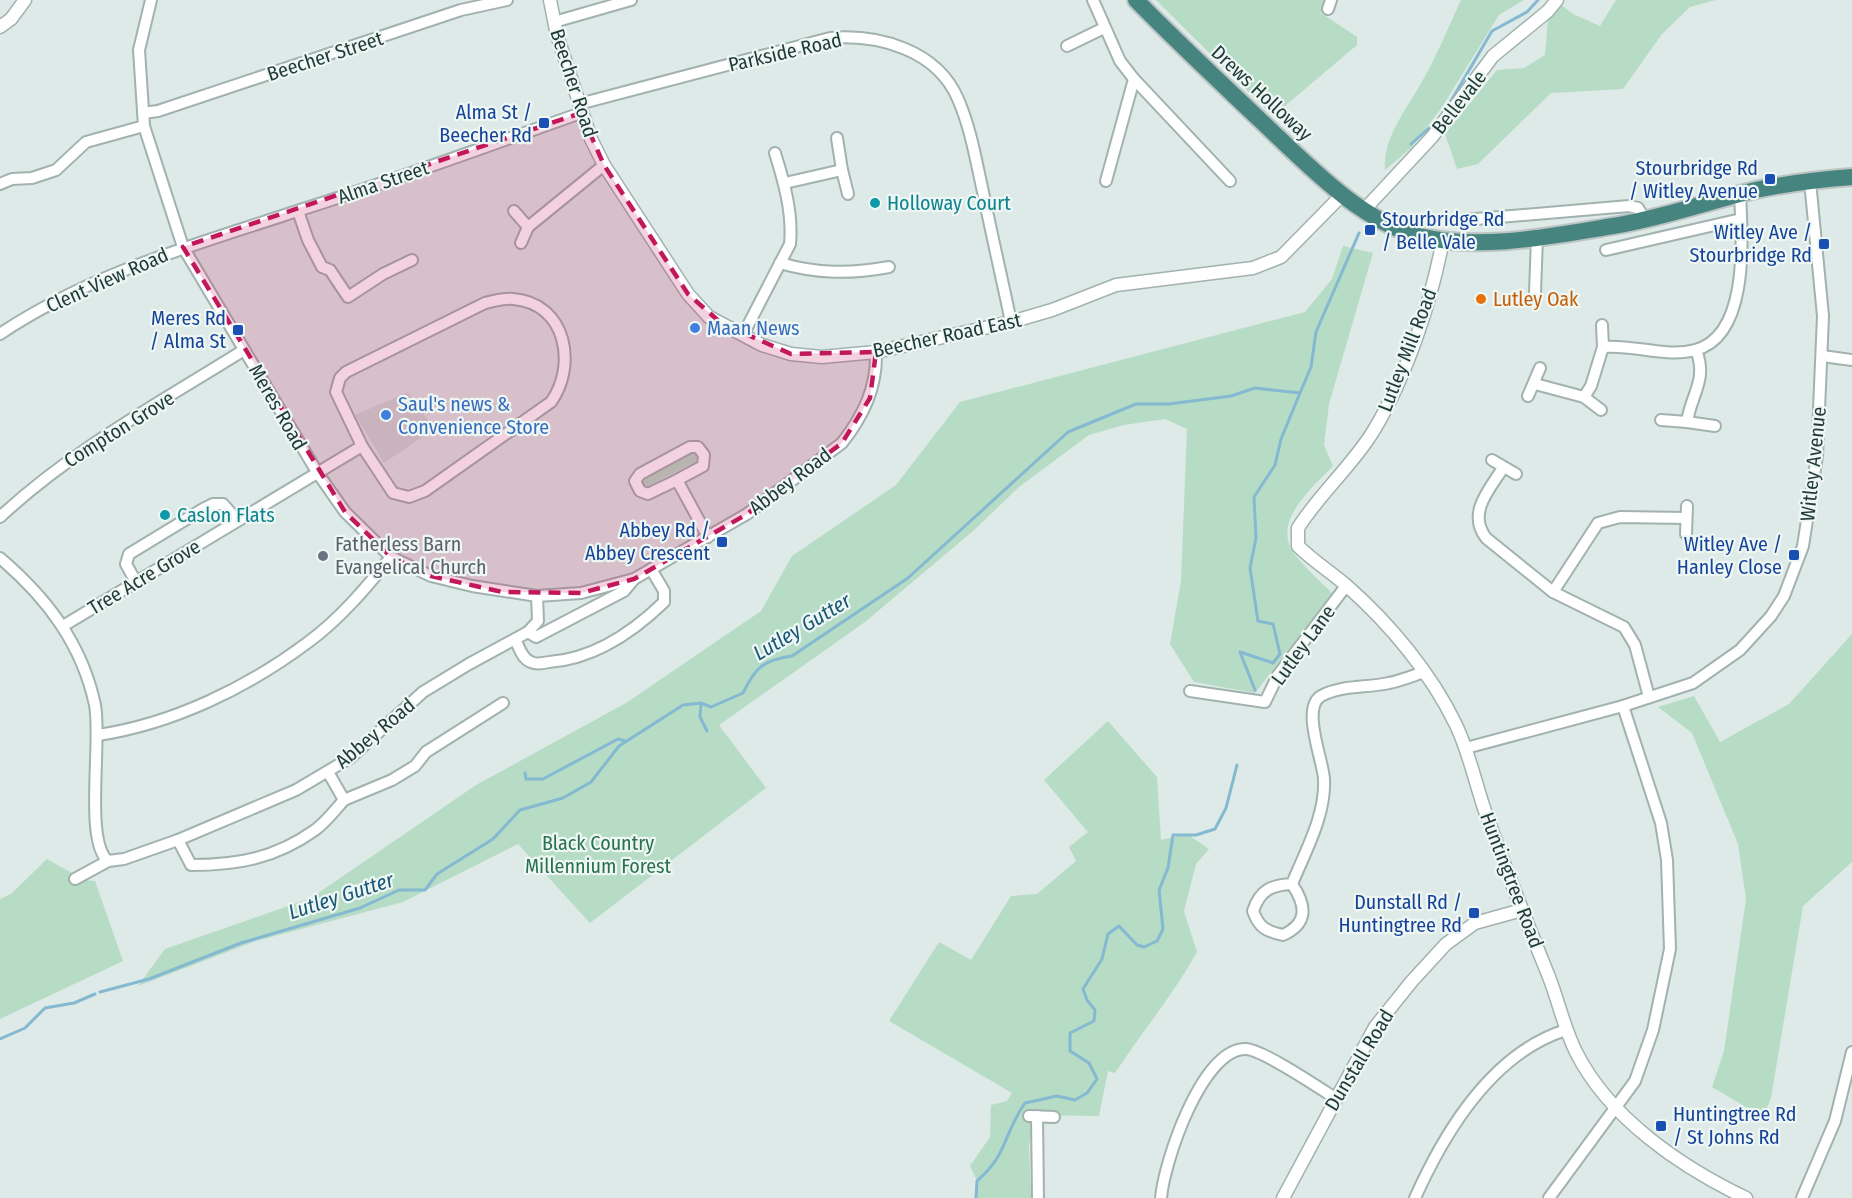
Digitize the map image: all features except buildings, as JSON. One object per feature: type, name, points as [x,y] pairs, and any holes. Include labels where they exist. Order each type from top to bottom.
[{"type":"highway","name":"Drews Holloway","points":[[1136,0],[1184,49],[1343,194],[1402,230],[1443,239],[1478,241],[1537,237],[1645,220],[1740,194],[1810,181],[1852,177]]},
{"type":"street","points":[[0,27],[10,19],[25,0]]},
{"type":"street","name":"Meres Road","points":[[151,0],[140,50],[144,126],[183,247],[316,472],[345,512],[391,557],[431,576],[472,586],[537,596],[581,593],[634,579]]},
{"type":"street","name":"Beecher Street","points":[[143,112],[158,111],[461,10],[507,0]]},
{"type":"street","name":"Beecher Road","points":[[550,0],[580,109],[604,165]]},
{"type":"street","points":[[554,21],[631,0]]},
{"type":"street","points":[[1093,0],[1120,61],[1134,79],[1230,181]]},
{"type":"street","name":"Bellevale","points":[[1365,209],[1432,136],[1493,56],[1548,11],[1557,0]]},
{"type":"street","points":[[1067,46],[1104,28]]},
{"type":"street","name":"Parkside Road","points":[[580,109],[831,38],[863,37],[909,50],[927,61],[958,97],[970,136],[1011,322]]},
{"type":"street","points":[[1106,181],[1134,79]]},
{"type":"street","name":"Alma Street","points":[[183,247],[298,211],[580,109]]},
{"type":"street","points":[[0,184],[12,179],[32,178],[56,170],[86,142],[144,126]]},
{"type":"street","points":[[837,138],[848,194]]},
{"type":"street","points":[[743,335],[790,244],[792,227],[785,183],[775,153]]},
{"type":"street","points":[[521,243],[528,227],[604,165]]},
{"type":"street","name":"Beecher Road East","points":[[604,165],[697,306],[709,317],[743,335],[791,354],[822,357],[876,352],[1011,322],[1052,310],[1116,285],[1228,273],[1266,264],[1281,257],[1293,247],[1343,194]]},
{"type":"street","points":[[785,183],[842,170]]},
{"type":"street","name":"Witley Avenue","points":[[1466,748],[1623,706],[1694,683],[1718,668],[1758,632],[1784,596],[1803,546],[1817,456],[1822,356],[1821,283],[1810,181]]},
{"type":"street","points":[[1603,347],[1696,350],[1717,336],[1734,312],[1741,219],[1740,194]]},
{"type":"street","points":[[1464,220],[1629,206],[1638,208],[1645,220]]},
{"type":"street","points":[[298,211],[308,240],[322,267],[330,270],[348,297],[383,274],[412,260]]},
{"type":"street","points":[[514,211],[528,227]]},
{"type":"street","points":[[1606,250],[1741,219]]},
{"type":"street","points":[[1535,293],[1537,237]]},
{"type":"street","name":"Lutley Mill Road","points":[[1296,541],[1298,528],[1374,430],[1397,386],[1426,309],[1443,239]]},
{"type":"street","name":"Clent View Road","points":[[0,334],[76,289],[183,247]]},
{"type":"street","points":[[780,264],[809,272],[829,273],[888,267]]},
{"type":"street","points":[[513,299],[534,306],[558,327],[566,351],[566,363],[560,389],[551,402],[425,491],[409,497],[393,493],[362,446],[336,392],[340,378],[346,372],[485,303],[497,300],[513,299]]},
{"type":"street","points":[[1584,397],[1591,386],[1603,347],[1602,326]]},
{"type":"street","name":"Compton Grove","points":[[0,517],[39,481],[69,459],[244,350]]},
{"type":"street","points":[[1687,422],[1689,410],[1700,384],[1700,360],[1696,350]]},
{"type":"street","name":"Abbey Road","points":[[75,879],[108,861],[124,859],[178,840],[296,790],[350,758],[423,692],[528,632],[536,637],[624,591],[634,579],[747,514],[842,442],[854,429],[870,398],[876,372],[876,352]]},
{"type":"street","points":[[1822,356],[1852,360]]},
{"type":"street","points":[[1528,396],[1540,368]]},
{"type":"street","points":[[1535,384],[1584,397],[1600,410]]},
{"type":"street","points":[[1660,420],[1715,426]]},
{"type":"street","name":"Tree Acre Grove","points":[[63,626],[362,446]]},
{"type":"street","points":[[690,447],[698,447],[705,455],[703,466],[676,480],[648,494],[639,491],[635,482],[640,474],[690,447]]},
{"type":"street","points":[[1492,460],[1515,474]]},
{"type":"street","points":[[1503,468],[1480,507],[1477,518],[1479,529],[1486,538],[1552,592],[1624,627],[1635,645],[1649,697]]},
{"type":"street","points":[[676,480],[708,537]]},
{"type":"street","points":[[136,582],[126,564],[129,554],[213,504],[223,504],[237,520]]},
{"type":"street","points":[[1686,534],[1687,506]]},
{"type":"street","points":[[1552,592],[1598,523],[1620,517],[1686,518]]},
{"type":"street","name":"Huntingtree Road","points":[[1296,541],[1308,557],[1346,586],[1382,620],[1424,672],[1455,723],[1466,748],[1481,800],[1550,979],[1566,1030],[1589,1074],[1617,1107],[1651,1140],[1730,1194],[1746,1198]]},
{"type":"street","points":[[98,735],[134,729],[164,719],[271,667],[309,642],[334,620],[360,594],[391,557]]},
{"type":"street","points":[[0,558],[27,581],[63,626],[90,690],[98,735],[95,797],[97,842],[100,855],[108,861]]},
{"type":"street","points":[[515,639],[524,657],[539,663],[564,661],[586,655],[608,644],[664,602],[664,591],[651,569]]},
{"type":"street","name":"Lutley Lane","points":[[1190,691],[1265,702],[1278,675],[1346,586]]},
{"type":"street","points":[[528,632],[538,621],[537,596]]},
{"type":"street","points":[[1292,884],[1322,804],[1324,779],[1312,719],[1318,698],[1334,691],[1389,683],[1424,672]]},
{"type":"street","name":"Abbey Road","points":[[178,840],[191,865],[223,865],[269,856],[316,829],[345,800],[392,780],[415,766],[426,752],[503,703]]},
{"type":"street","points":[[1549,1198],[1568,1169],[1635,1081],[1649,1047],[1670,949],[1668,860],[1661,823],[1641,755],[1623,706]]},
{"type":"street","name":"Abbey Road","points":[[328,772],[345,800]]},
{"type":"street","points":[[1292,884],[1302,899],[1303,918],[1292,931],[1283,935],[1264,930],[1257,922],[1253,911],[1258,897],[1264,890],[1276,885],[1292,884]]},
{"type":"street","name":"Dunstall Road","points":[[1283,1198],[1375,1027],[1446,944],[1475,923],[1522,910]]},
{"type":"street","points":[[1416,1198],[1443,1143],[1487,1083],[1543,1038],[1566,1030]]},
{"type":"street","points":[[1161,1198],[1167,1161],[1181,1125],[1208,1076],[1229,1052],[1247,1049],[1335,1098]]},
{"type":"street","points":[[1802,1198],[1835,1121],[1852,1052]]},
{"type":"street","points":[[1038,1198],[1033,1116],[1054,1117]]},
{"type":"highlighted area","points":[[581,113],[604,165],[688,294],[721,323],[791,354],[876,352],[870,398],[842,443],[747,514],[634,579],[581,593],[502,592],[431,576],[391,557],[345,512],[183,247]]},
{"type":"shaded area","points":[[408,392],[434,429],[384,463],[355,415]]},
{"type":"green space","points":[[1156,0],[1326,0],[1321,13],[1357,37],[1357,45],[1273,116]]},
{"type":"green space","points":[[1461,0],[1524,0],[1499,15],[1442,107],[1412,147],[1385,170],[1385,158],[1391,136],[1431,64]]},
{"type":"green space","points":[[1616,0],[1716,0],[1690,7],[1662,34],[1623,89],[1551,93],[1478,164],[1457,169],[1445,134],[1497,70],[1524,68],[1545,55],[1548,19],[1557,2],[1573,14],[1600,26]]},
{"type":"green space","name":"Black Country Millennium Forest","points":[[1343,246],[1373,253],[1329,404],[1324,445],[1333,466],[1296,507],[1287,531],[1289,544],[1296,556],[1332,593],[1255,693],[1194,682],[1170,644],[1181,581],[1187,429],[1165,419],[1124,425],[1089,435],[1019,487],[973,531],[865,622],[719,725],[766,788],[590,923],[518,844],[403,902],[256,941],[138,986],[165,949],[311,898],[476,785],[626,703],[761,611],[792,556],[896,485],[960,402],[1305,312],[1332,279]]},
{"type":"green space","points":[[692,452],[696,453],[697,461],[644,488],[639,482],[643,478]]},
{"type":"green space","points":[[1852,634],[1852,862],[1803,906],[1771,1098],[1763,1117],[1712,1087],[1724,1051],[1746,899],[1738,844],[1692,733],[1658,707],[1694,696],[1720,742],[1789,704]]},
{"type":"green space","points":[[1108,721],[1157,777],[1161,840],[1187,834],[1209,849],[1196,864],[1184,911],[1197,952],[1115,1073],[1108,1071],[1099,1116],[1034,1115],[1029,1146],[1031,1198],[976,1198],[977,1181],[970,1166],[990,1137],[991,1105],[1007,1101],[1012,1093],[889,1021],[939,942],[971,960],[1011,896],[1037,894],[1076,861],[1069,847],[1088,832],[1044,780]]},
{"type":"green space","points":[[47,859],[72,873],[75,879],[95,881],[123,961],[0,1019],[0,899],[11,894]]},
{"type":"waterway","name":"Lutley Gutter","points":[[1448,106],[1492,31],[1527,12],[1538,0]]},
{"type":"waterway","name":"Lutley Gutter","points":[[1411,144],[1437,121]]},
{"type":"waterway","name":"Lutley Gutter","points":[[100,992],[149,979],[241,943],[360,908],[399,890],[425,890],[437,874],[493,839],[520,810],[563,798],[591,782],[619,746],[683,705],[701,703],[711,707],[743,693],[756,671],[761,667],[774,660],[792,656],[908,578],[1068,432],[1136,404],[1169,404],[1231,396],[1255,388],[1300,393],[1311,367],[1316,332],[1359,233]]},
{"type":"waterway","points":[[1255,690],[1240,652],[1273,663],[1280,654],[1273,624],[1258,621],[1250,568],[1256,538],[1254,497],[1275,465],[1281,439],[1300,393]]},
{"type":"waterway","points":[[701,704],[700,717],[707,731]]},
{"type":"waterway","points":[[525,773],[526,779],[543,779],[618,739],[625,741]]},
{"type":"waterway","points":[[976,1198],[977,1181],[995,1161],[1025,1103],[1057,1096],[1075,1100],[1087,1093],[1097,1079],[1089,1063],[1070,1051],[1070,1033],[1094,1021],[1095,1010],[1087,1000],[1083,989],[1102,959],[1108,934],[1119,926],[1137,945],[1144,947],[1157,941],[1163,929],[1159,890],[1168,868],[1173,835],[1196,835],[1215,829],[1226,808],[1237,765]]},
{"type":"waterway","name":"Lutley Gutter","points":[[0,1039],[25,1028],[45,1008],[74,1003],[95,994]]},
{"type":"place","name":"Alma St / Beecher Rd","points":[[544,123]]},
{"type":"place","name":"Stourbridge Rd / Witley Avenue","points":[[1770,179]]},
{"type":"place","name":"Holloway Court","points":[[875,203]]},
{"type":"place","name":"Stourbridge Rd / Belle Vale","points":[[1370,230]]},
{"type":"place","name":"Witley Ave / Stourbridge Rd","points":[[1824,244]]},
{"type":"place","name":"Lutley Oak","points":[[1481,299]]},
{"type":"place","name":"Maan News","points":[[695,328]]},
{"type":"place","name":"Meres Rd / Alma St","points":[[238,330]]},
{"type":"place","name":"Saul's news & Convenience Store","points":[[386,415]]},
{"type":"place","name":"Caslon Flats","points":[[165,515]]},
{"type":"place","name":"Abbey Rd / Abbey Crescent","points":[[722,542]]},
{"type":"place","name":"Witley Ave / Hanley Close","points":[[1794,555]]},
{"type":"place","name":"Fatherless Barn Evangelical Church","points":[[323,556]]},
{"type":"place","name":"Dunstall Rd / Huntingtree Rd","points":[[1474,913]]},
{"type":"place","name":"Huntingtree Rd / St Johns Rd","points":[[1661,1126]]}]
